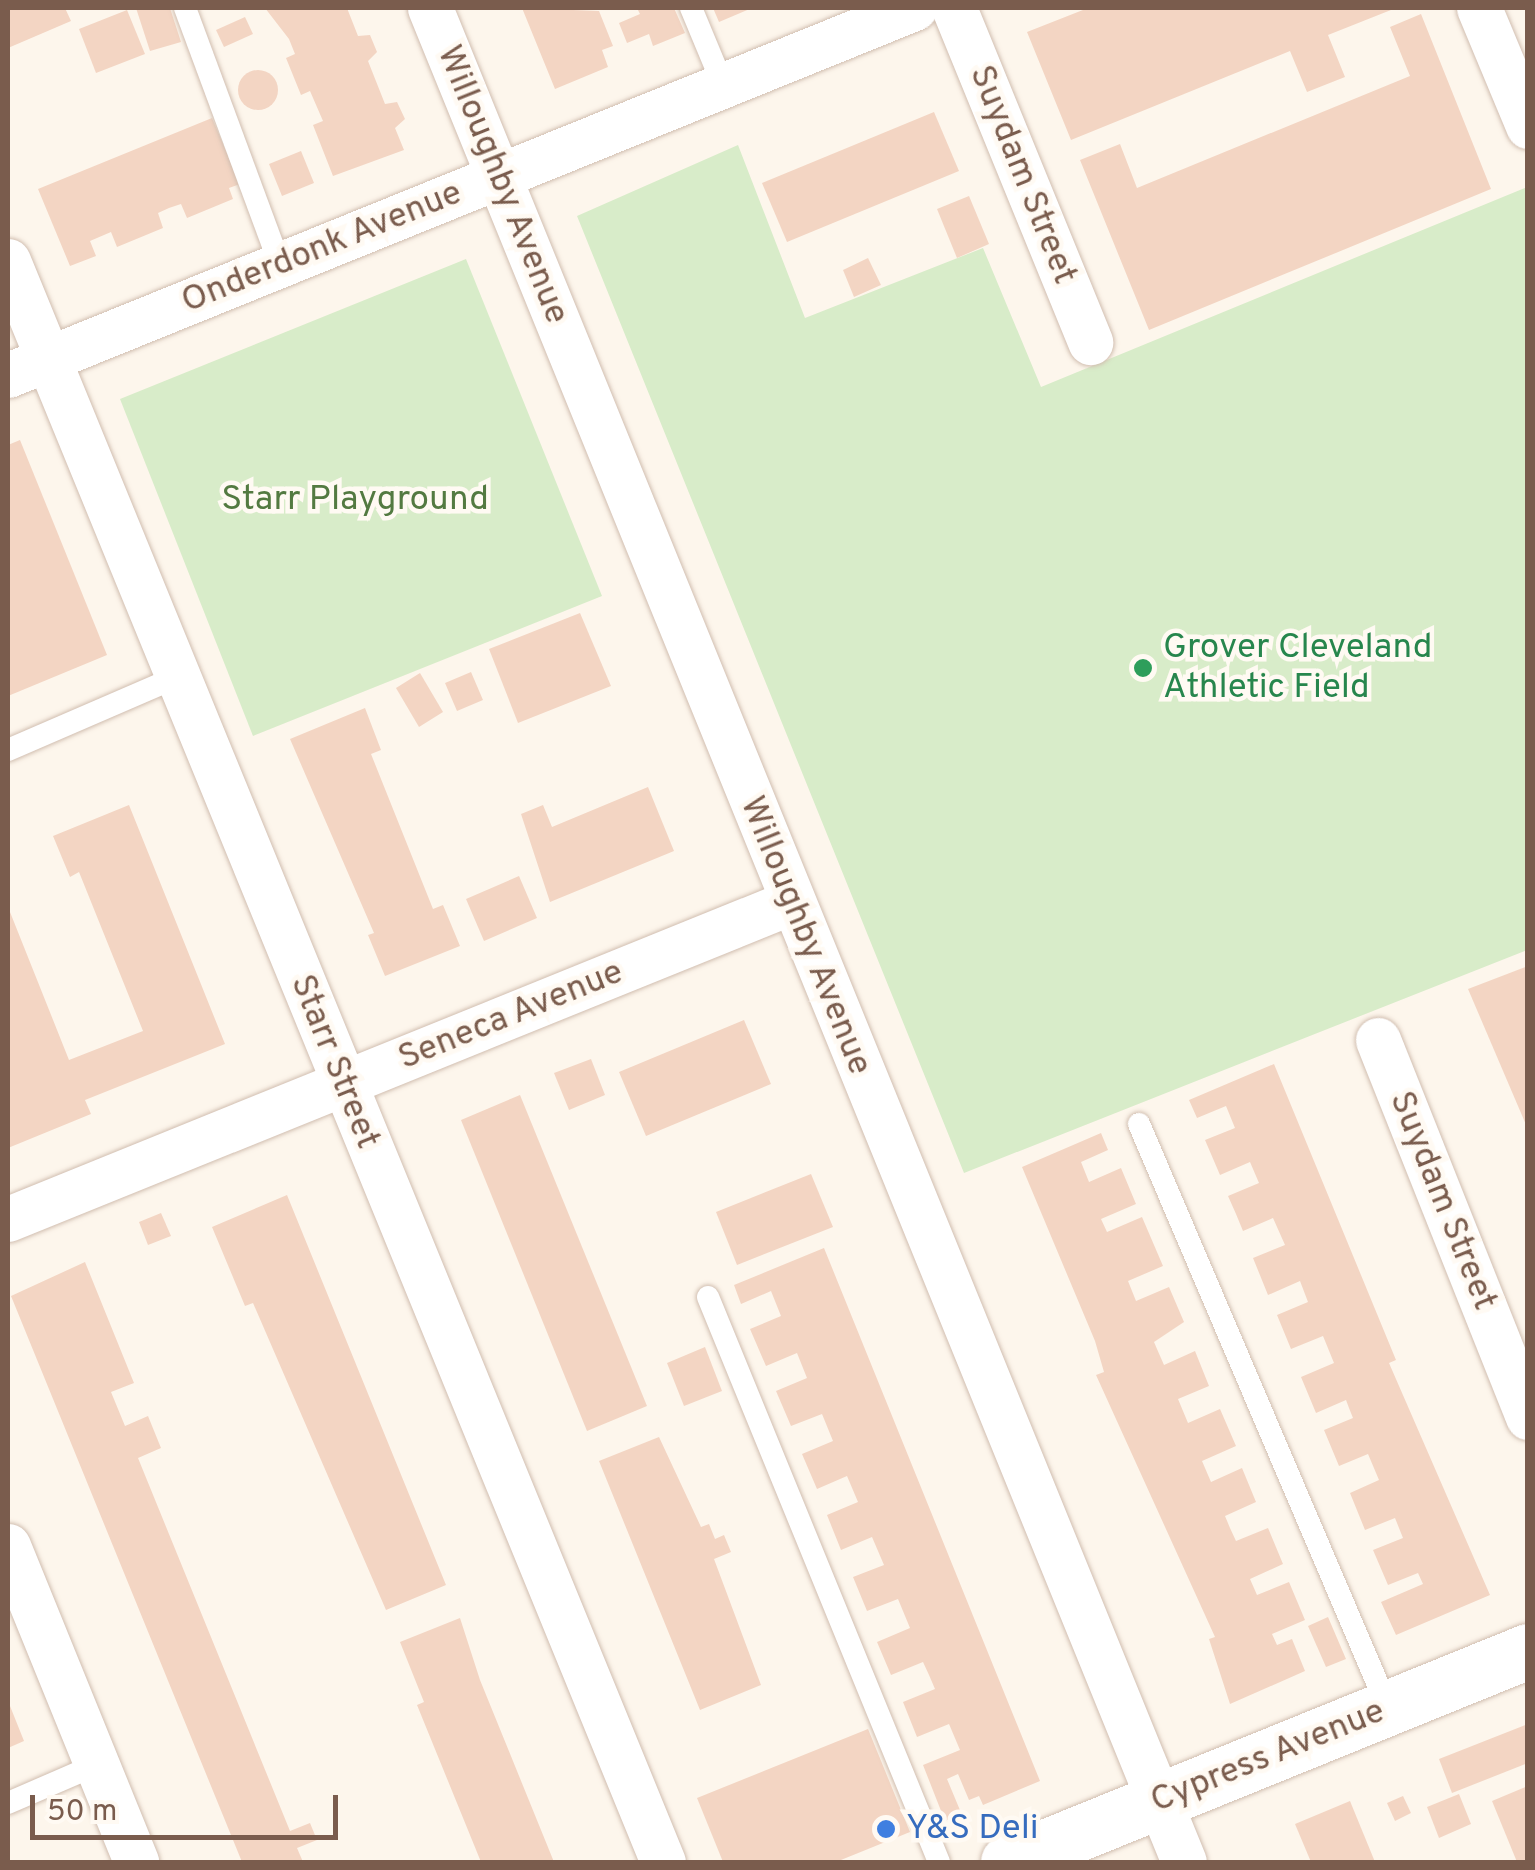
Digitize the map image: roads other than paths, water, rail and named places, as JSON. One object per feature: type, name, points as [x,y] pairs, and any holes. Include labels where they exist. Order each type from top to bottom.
[{"type":"main road","name":"Cypress Avenue","points":[[1008,1862],[1528,1651]]},
{"type":"street","name":"Willoughby Avenue","points":[[430,8],[1184,1862]]},
{"type":"street","name":"Onderdonk Avenue","points":[[28,367],[914,8]]},
{"type":"street","name":"Suydam Street","points":[[954,8],[1090,342]]},
{"type":"street","points":[[1480,8],[1528,126]]},
{"type":"street","name":"Starr Street","points":[[8,261],[28,367],[177,677],[663,1862]]},
{"type":"street","name":"Seneca Avenue","points":[[8,1219],[792,902]]},
{"type":"street","name":"Suydam Street","points":[[1378,1040],[1528,1417]]},
{"type":"street","points":[[8,1546],[136,1862]]},
{"type":"lane","points":[[185,8],[280,264]]},
{"type":"lane","points":[[691,8],[723,85]]},
{"type":"lane","points":[[8,750],[177,677]]},
{"type":"lane","points":[[1139,1124],[1388,1708]]},
{"type":"lane","points":[[708,1297],[938,1862]]},
{"type":"lane","points":[[8,1803],[96,1765]]},
{"type":"place","name":"Grover Cleveland Athletic Field","points":[[1143,668]]},
{"type":"place","name":"Y&S Deli","points":[[886,1829]]},
{"type":"park label","name":"Starr Playground","points":[[355,500]]}]
